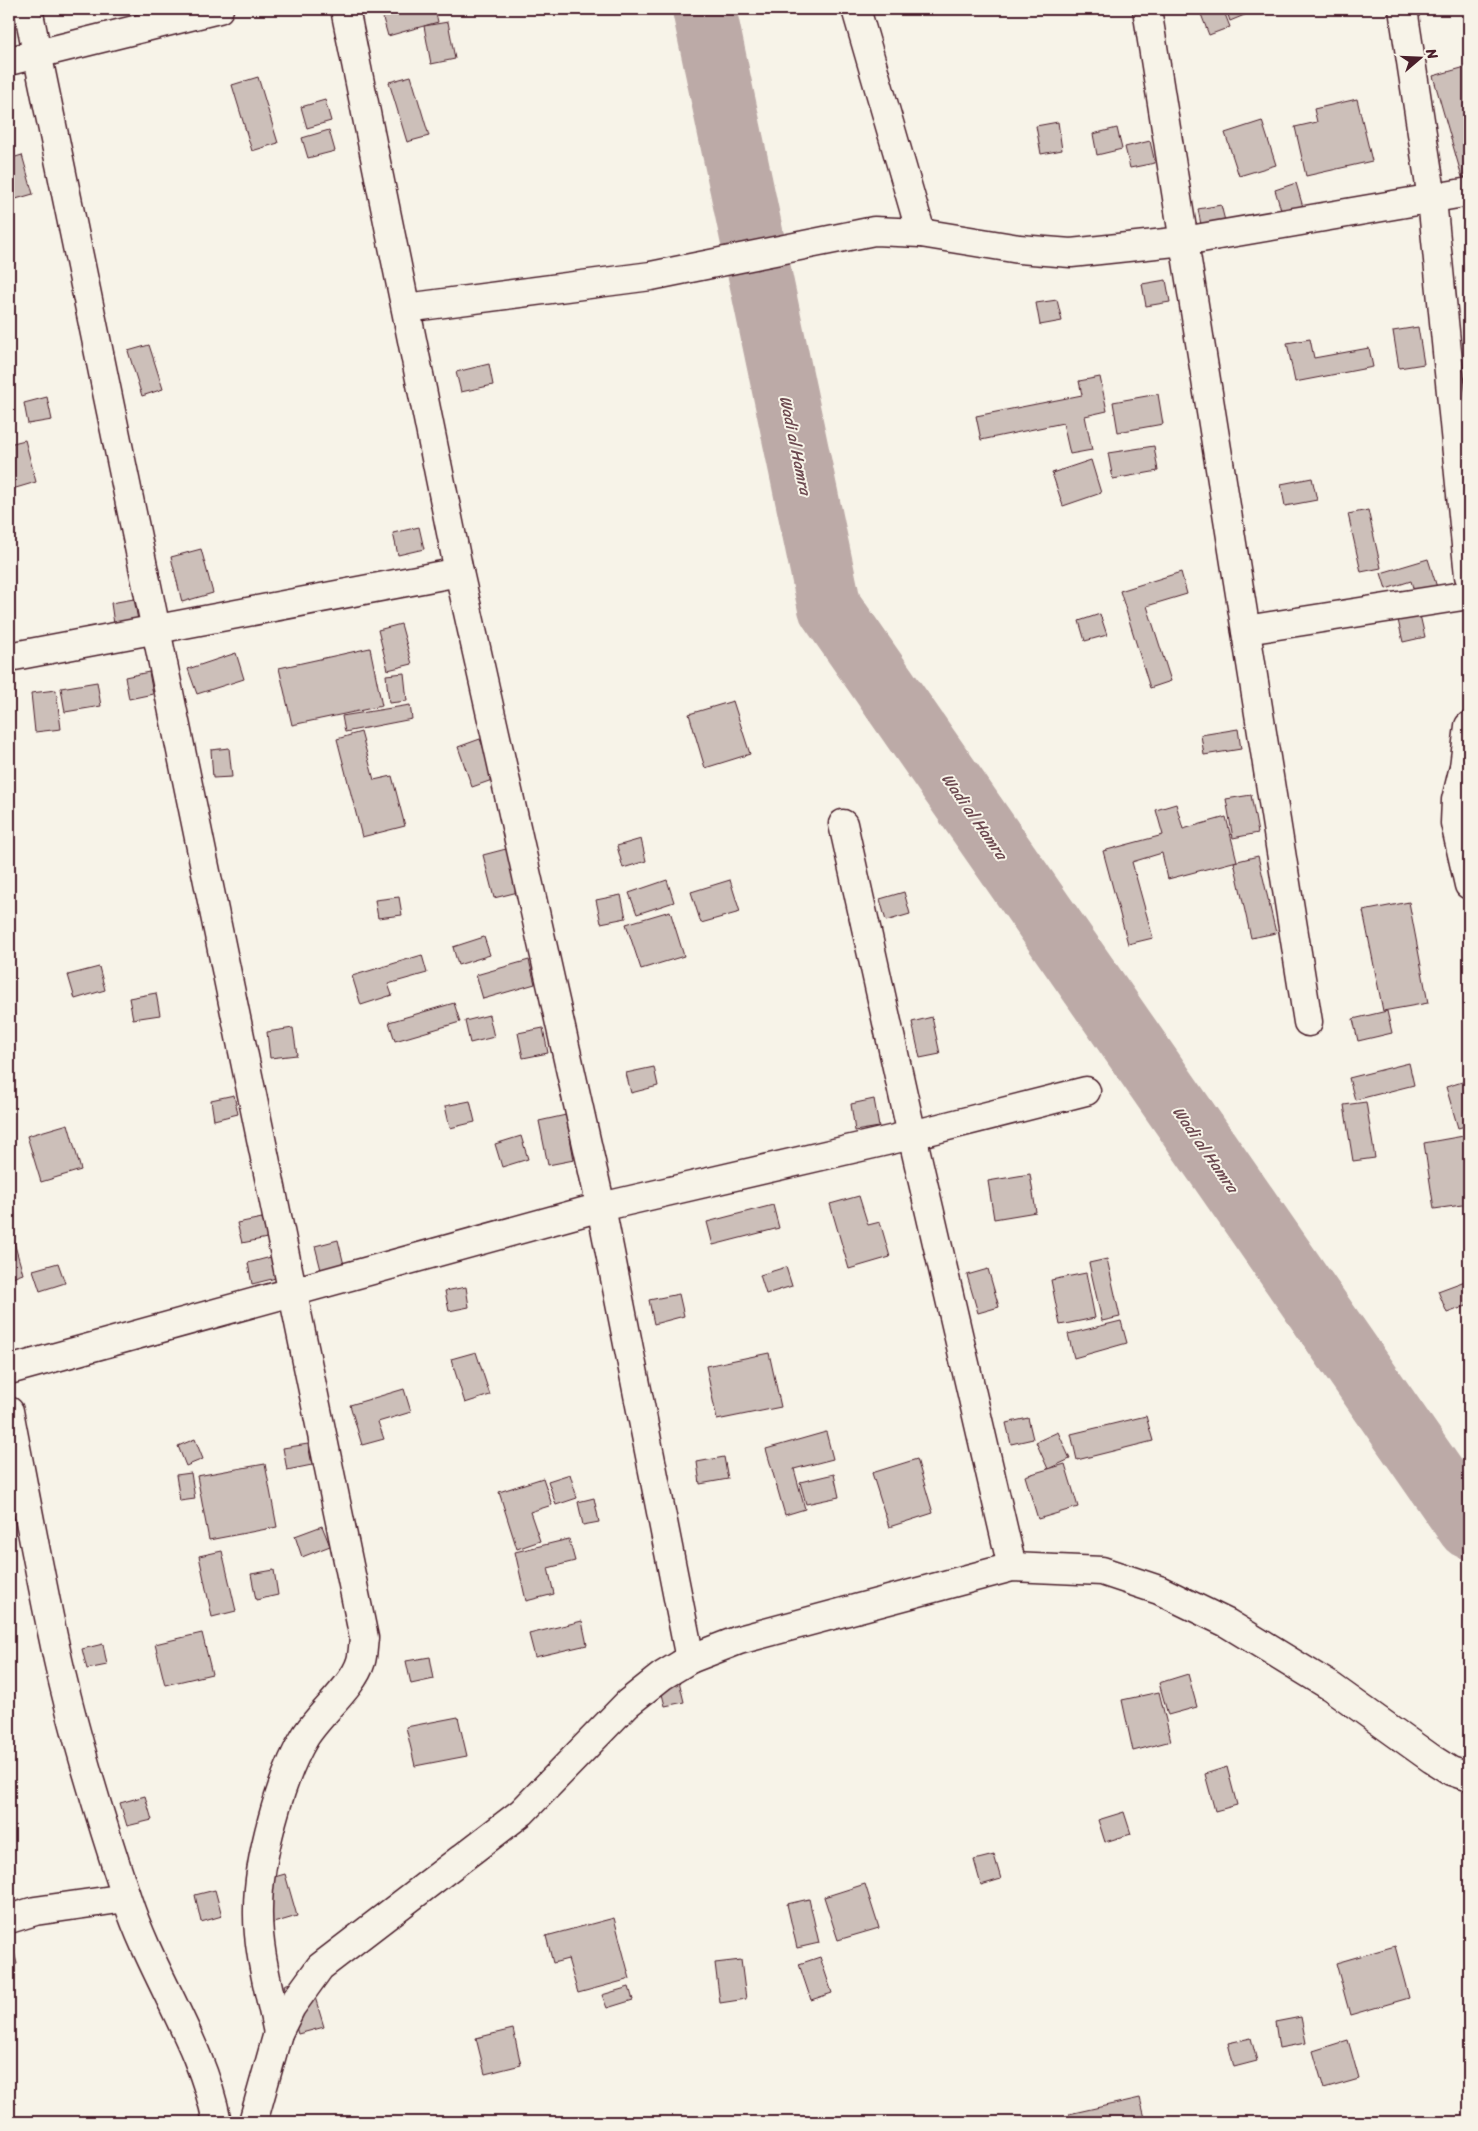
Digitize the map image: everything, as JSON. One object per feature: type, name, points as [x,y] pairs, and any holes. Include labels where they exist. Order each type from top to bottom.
[{"type":"street","points":[[28,9],[39,54],[364,1638],[361,1662],[348,1682],[305,1737],[290,1767],[269,1837],[258,1909],[260,1939],[278,2033]]},
{"type":"street","points":[[9,61],[219,9]]},
{"type":"street","points":[[345,9],[459,572],[601,1207],[690,1658]]},
{"type":"street","points":[[856,9],[921,233]]},
{"type":"street","points":[[1147,9],[1308,1022]]},
{"type":"street","points":[[1403,9],[1432,199],[1469,576]]},
{"type":"street","points":[[406,308],[650,276],[874,231],[921,233],[1044,252],[1070,253],[1184,241],[1469,192]]},
{"type":"street","points":[[9,657],[459,572]]},
{"type":"street","points":[[1246,630],[1469,595]]},
{"type":"street","points":[[1469,726],[1467,766],[1456,800],[1455,823],[1469,885]]},
{"type":"street","points":[[843,824],[912,1135],[1012,1567]]},
{"type":"street","points":[[9,1370],[293,1290],[601,1207],[912,1135],[1086,1091]]},
{"type":"street","points":[[9,1412],[64,1682],[126,1898],[139,1934],[196,2054],[214,2103],[217,2122]]},
{"type":"street","points":[[253,2122],[278,2033],[291,2007],[320,1967],[522,1812],[628,1703],[662,1676],[690,1658],[739,1640],[1012,1567],[1102,1571],[1159,1590],[1227,1623],[1330,1686],[1432,1759],[1451,1771],[1469,1777]]},
{"type":"street","points":[[9,1919],[35,1911],[126,1898]]},
{"type":"building","points":[[406,9],[435,9],[438,22],[388,36],[382,15]]},
{"type":"building","points":[[1199,9],[1223,9],[1230,27],[1209,35]]},
{"type":"building","points":[[1226,9],[1253,9],[1254,11],[1230,21]]},
{"type":"building","points":[[448,22],[455,59],[431,64],[424,26]]},
{"type":"building","points":[[1469,66],[1469,175],[1462,177],[1433,76]]},
{"type":"building","points":[[411,76],[429,136],[407,142],[389,82]]},
{"type":"building","points":[[258,77],[278,143],[252,151],[232,85]]},
{"type":"building","points":[[1357,99],[1372,161],[1306,176],[1295,127],[1317,122],[1314,109]]},
{"type":"building","points":[[325,100],[331,121],[307,128],[301,107]]},
{"type":"building","points":[[1262,121],[1276,165],[1239,176],[1225,133]]},
{"type":"building","points":[[1058,122],[1062,150],[1041,154],[1036,126]]},
{"type":"building","points":[[1117,128],[1122,149],[1097,155],[1093,134]]},
{"type":"building","points":[[329,130],[335,151],[308,158],[302,138]]},
{"type":"building","points":[[1150,141],[1155,163],[1130,168],[1125,147]]},
{"type":"building","points":[[22,155],[33,194],[9,201],[9,159]]},
{"type":"building","points":[[1296,183],[1305,214],[1284,220],[1275,190]]},
{"type":"building","points":[[1221,205],[1226,225],[1202,230],[1198,209]]},
{"type":"building","points":[[1166,280],[1170,302],[1146,306],[1142,284]]},
{"type":"building","points":[[1057,300],[1062,321],[1040,325],[1036,303]]},
{"type":"building","points":[[1418,327],[1424,364],[1399,368],[1393,331]]},
{"type":"building","points":[[1310,339],[1314,358],[1369,348],[1373,367],[1295,382],[1287,343]]},
{"type":"building","points":[[149,345],[163,389],[142,396],[128,351]]},
{"type":"building","points":[[489,364],[493,385],[461,392],[456,372]]},
{"type":"building","points":[[1100,377],[1107,411],[1085,416],[1092,450],[1070,454],[1063,423],[981,440],[976,416],[1082,395],[1079,381]]},
{"type":"building","points":[[1158,394],[1163,424],[1118,432],[1113,402]]},
{"type":"building","points":[[47,397],[52,420],[28,424],[24,403]]},
{"type":"building","points":[[25,440],[36,482],[9,490],[9,444]]},
{"type":"building","points":[[1154,446],[1158,471],[1113,479],[1108,453]]},
{"type":"building","points":[[1091,460],[1101,493],[1063,506],[1052,473]]},
{"type":"building","points":[[1312,478],[1317,500],[1285,506],[1281,484]]},
{"type":"building","points":[[1368,510],[1381,568],[1361,572],[1348,514]]},
{"type":"building","points":[[419,527],[424,549],[398,555],[393,533]]},
{"type":"building","points":[[201,549],[213,593],[182,602],[171,557]]},
{"type":"building","points":[[1428,559],[1442,603],[1419,609],[1411,581],[1386,589],[1381,573]]},
{"type":"building","points":[[1181,572],[1187,594],[1147,606],[1171,681],[1150,688],[1120,591]]},
{"type":"building","points":[[134,599],[138,620],[114,624],[111,603]]},
{"type":"building","points":[[1100,614],[1107,635],[1085,641],[1079,621]]},
{"type":"building","points":[[1420,615],[1425,637],[1403,642],[1398,620]]},
{"type":"building","points":[[401,624],[412,664],[388,670],[378,630]]},
{"type":"building","points":[[370,648],[382,706],[292,725],[279,668]]},
{"type":"building","points":[[236,653],[244,679],[197,694],[188,669]]},
{"type":"building","points":[[149,672],[153,694],[129,699],[125,677]]},
{"type":"building","points":[[404,673],[407,701],[389,703],[386,675]]},
{"type":"building","points":[[97,682],[101,706],[65,712],[61,688]]},
{"type":"building","points":[[56,690],[61,729],[35,732],[31,693]]},
{"type":"building","points":[[733,701],[750,754],[705,768],[689,714]]},
{"type":"building","points":[[410,705],[412,719],[345,732],[342,716]]},
{"type":"building","points":[[1238,729],[1241,749],[1204,755],[1201,735]]},
{"type":"building","points":[[361,732],[374,780],[392,776],[405,826],[362,837],[337,739]]},
{"type":"building","points":[[480,739],[495,779],[472,787],[458,747]]},
{"type":"building","points":[[229,748],[232,777],[213,778],[211,750]]},
{"type":"building","points":[[1251,795],[1258,833],[1233,838],[1226,799]]},
{"type":"building","points":[[1176,804],[1183,829],[1226,817],[1237,861],[1168,879],[1162,853],[1132,862],[1153,938],[1128,944],[1103,851],[1163,835],[1156,810]]},
{"type":"building","points":[[641,839],[646,861],[623,868],[617,846]]},
{"type":"building","points":[[506,849],[518,892],[494,898],[483,855]]},
{"type":"building","points":[[1258,856],[1276,933],[1251,938],[1234,862]]},
{"type":"building","points":[[667,880],[674,902],[637,914],[629,893]]},
{"type":"building","points":[[730,880],[740,912],[701,923],[691,892]]},
{"type":"building","points":[[904,892],[910,914],[886,921],[880,899]]},
{"type":"building","points":[[621,895],[626,918],[601,923],[596,900]]},
{"type":"building","points":[[399,897],[402,915],[378,918],[375,900]]},
{"type":"building","points":[[1409,902],[1428,1003],[1383,1011],[1363,911]]},
{"type":"building","points":[[670,911],[684,956],[641,969],[626,924]]},
{"type":"building","points":[[484,937],[490,955],[458,965],[453,947]]},
{"type":"building","points":[[422,955],[427,973],[388,984],[392,995],[361,1005],[352,976]]},
{"type":"building","points":[[529,960],[535,984],[483,999],[476,975]]},
{"type":"building","points":[[99,967],[105,990],[75,999],[68,975]]},
{"type":"building","points":[[156,993],[160,1015],[133,1019],[129,998]]},
{"type":"building","points":[[454,1003],[460,1022],[395,1041],[389,1022]]},
{"type":"building","points":[[1387,1011],[1392,1033],[1358,1041],[1353,1019]]},
{"type":"building","points":[[489,1015],[494,1037],[470,1043],[465,1021]]},
{"type":"building","points":[[932,1017],[940,1054],[920,1058],[912,1022]]},
{"type":"building","points":[[293,1028],[297,1055],[270,1058],[267,1032]]},
{"type":"building","points":[[543,1028],[548,1053],[523,1058],[518,1033]]},
{"type":"building","points":[[1409,1063],[1414,1085],[1355,1100],[1349,1078]]},
{"type":"building","points":[[654,1067],[658,1086],[631,1093],[626,1073]]},
{"type":"building","points":[[1469,1080],[1469,1125],[1458,1128],[1446,1087]]},
{"type":"building","points":[[234,1095],[238,1114],[214,1120],[211,1100]]},
{"type":"building","points":[[874,1099],[879,1127],[855,1131],[851,1104]]},
{"type":"building","points":[[470,1101],[475,1122],[450,1128],[445,1106]]},
{"type":"building","points":[[1366,1102],[1375,1158],[1353,1161],[1344,1105]]},
{"type":"building","points":[[566,1115],[574,1160],[548,1165],[539,1121]]},
{"type":"building","points":[[68,1124],[81,1170],[41,1182],[27,1136]]},
{"type":"building","points":[[1469,1135],[1469,1204],[1434,1209],[1424,1143]]},
{"type":"building","points":[[521,1136],[528,1159],[502,1167],[495,1144]]},
{"type":"building","points":[[1030,1174],[1036,1212],[994,1219],[988,1181]]},
{"type":"building","points":[[859,1196],[868,1225],[880,1222],[890,1257],[849,1269],[830,1204]]},
{"type":"building","points":[[773,1205],[779,1228],[713,1245],[707,1222]]},
{"type":"building","points":[[262,1218],[267,1238],[242,1243],[237,1223]]},
{"type":"building","points":[[12,1235],[23,1274],[9,1279],[9,1236]]},
{"type":"building","points":[[338,1240],[344,1265],[321,1270],[315,1246]]},
{"type":"building","points":[[271,1257],[276,1278],[252,1284],[248,1263]]},
{"type":"building","points":[[1107,1259],[1120,1317],[1102,1321],[1089,1263]]},
{"type":"building","points":[[58,1263],[65,1283],[40,1291],[33,1270]]},
{"type":"building","points":[[786,1267],[792,1286],[766,1294],[760,1275]]},
{"type":"building","points":[[988,1269],[999,1307],[978,1313],[967,1275]]},
{"type":"building","points":[[1086,1273],[1095,1318],[1060,1325],[1051,1280]]},
{"type":"building","points":[[1465,1281],[1469,1291],[1469,1305],[1447,1313],[1438,1291]]},
{"type":"building","points":[[466,1287],[469,1307],[449,1311],[445,1291]]},
{"type":"building","points":[[679,1294],[684,1316],[654,1324],[649,1300]]},
{"type":"building","points":[[1121,1321],[1127,1343],[1074,1358],[1068,1334]]},
{"type":"building","points":[[476,1352],[490,1395],[465,1403],[451,1359]]},
{"type":"building","points":[[769,1353],[781,1407],[717,1420],[706,1366]]},
{"type":"building","points":[[404,1389],[411,1412],[378,1422],[384,1439],[362,1445],[350,1405]]},
{"type":"building","points":[[1146,1416],[1153,1441],[1077,1460],[1071,1434]]},
{"type":"building","points":[[1028,1418],[1033,1439],[1011,1444],[1006,1423]]},
{"type":"building","points":[[826,1432],[833,1459],[794,1469],[805,1509],[785,1515],[766,1449]]},
{"type":"building","points":[[1058,1432],[1070,1459],[1048,1469],[1036,1442]]},
{"type":"building","points":[[195,1439],[203,1459],[186,1466],[178,1446]]},
{"type":"building","points":[[308,1444],[312,1465],[287,1470],[283,1448]]},
{"type":"building","points":[[724,1457],[728,1479],[700,1484],[697,1462]]},
{"type":"building","points":[[917,1459],[933,1513],[889,1527],[872,1473]]},
{"type":"building","points":[[265,1464],[277,1527],[209,1540],[197,1476]]},
{"type":"building","points":[[1065,1464],[1078,1507],[1038,1519],[1025,1476]]},
{"type":"building","points":[[191,1473],[195,1499],[180,1501],[176,1475]]},
{"type":"building","points":[[570,1474],[577,1498],[556,1505],[548,1481]]},
{"type":"building","points":[[834,1474],[839,1497],[806,1504],[800,1482]]},
{"type":"building","points":[[543,1478],[552,1505],[530,1512],[540,1541],[517,1549],[499,1492]]},
{"type":"building","points":[[594,1498],[599,1522],[583,1525],[578,1502]]},
{"type":"building","points":[[322,1526],[330,1546],[302,1557],[295,1536]]},
{"type":"building","points":[[569,1539],[575,1561],[548,1568],[554,1594],[526,1601],[515,1552]]},
{"type":"building","points":[[222,1551],[236,1611],[212,1617],[199,1556]]},
{"type":"building","points":[[274,1570],[278,1595],[256,1600],[251,1574]]},
{"type":"building","points":[[582,1621],[587,1645],[535,1657],[529,1634]]},
{"type":"building","points":[[202,1633],[212,1674],[165,1685],[155,1644]]},
{"type":"building","points":[[103,1644],[107,1665],[87,1669],[82,1649]]},
{"type":"building","points":[[430,1657],[434,1679],[411,1684],[406,1661]]},
{"type":"building","points":[[1188,1674],[1197,1707],[1168,1715],[1159,1683]]},
{"type":"building","points":[[679,1681],[684,1702],[665,1706],[660,1686]]},
{"type":"building","points":[[1159,1692],[1171,1741],[1133,1751],[1122,1700]]},
{"type":"building","points":[[458,1717],[467,1756],[415,1766],[406,1727]]},
{"type":"building","points":[[1227,1767],[1237,1805],[1215,1811],[1205,1774]]},
{"type":"building","points":[[145,1796],[152,1820],[127,1826],[120,1803]]},
{"type":"building","points":[[1124,1812],[1131,1834],[1105,1842],[1098,1820]]},
{"type":"building","points":[[994,1855],[1001,1879],[981,1885],[974,1860]]},
{"type":"building","points":[[285,1874],[297,1916],[270,1924],[257,1882]]},
{"type":"building","points":[[865,1884],[879,1928],[838,1940],[824,1897]]},
{"type":"building","points":[[215,1890],[222,1916],[201,1922],[195,1895]]},
{"type":"building","points":[[809,1899],[819,1943],[797,1948],[787,1904]]},
{"type":"building","points":[[614,1918],[630,1979],[578,1993],[568,1959],[553,1963],[546,1936]]},
{"type":"building","points":[[12,1943],[17,1964],[9,1966],[9,1944]]},
{"type":"building","points":[[1395,1946],[1409,1998],[1350,2015],[1336,1963]]},
{"type":"building","points":[[820,1957],[832,1993],[811,2000],[799,1964]]},
{"type":"building","points":[[741,1960],[746,1999],[720,2003],[715,1963]]},
{"type":"building","points":[[309,1977],[324,2027],[298,2034],[284,1985]]},
{"type":"building","points":[[629,1987],[633,2000],[607,2008],[602,1995]]},
{"type":"building","points":[[1301,2017],[1306,2043],[1279,2048],[1275,2022]]},
{"type":"building","points":[[513,2029],[521,2065],[485,2074],[476,2038]]},
{"type":"building","points":[[1251,2038],[1257,2061],[1234,2067],[1228,2043]]},
{"type":"building","points":[[1348,2040],[1359,2079],[1324,2089],[1313,2051]]},
{"type":"building","points":[[1140,2098],[1146,2122],[1071,2122],[1069,2114]]},
{"type":"waterway","name":"Wadi al Hamra","points":[[704,9],[830,608],[1469,1527]]}]
